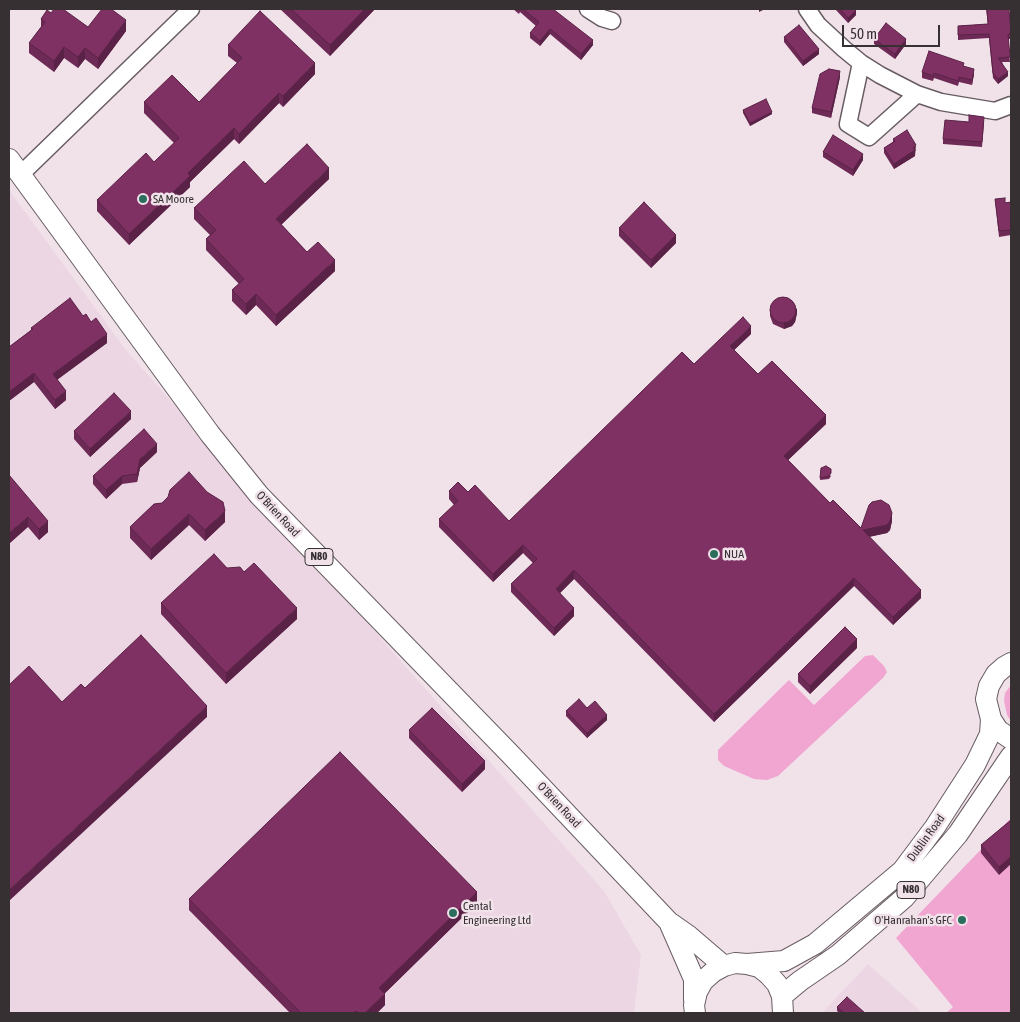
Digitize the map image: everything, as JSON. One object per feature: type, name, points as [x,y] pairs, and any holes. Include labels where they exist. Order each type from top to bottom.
[{"type":"main road","name":"O'Brien Road","points":[[14,167],[210,434],[259,495],[508,752],[669,922],[689,936],[724,966]]},
{"type":"main road","name":"N80","points":[[990,719],[986,699],[989,686],[996,674],[1004,666],[1011,663]]},
{"type":"main road","points":[[990,719],[998,730],[1011,738]]},
{"type":"main road","name":"Dublin Road","points":[[747,964],[784,961],[815,944],[902,871],[935,827],[975,765],[990,734],[990,719]]},
{"type":"main road","name":"Dublin Road","points":[[783,1004],[800,981],[838,955],[904,898],[958,834],[1011,756]]},
{"type":"main road","name":"O'Brien Road","points":[[669,922],[694,979],[695,1009]]},
{"type":"main road","name":"N80","points":[[695,1009],[697,992],[703,981],[713,972],[735,963],[759,967],[769,974],[777,984],[783,1004]]},
{"type":"street","points":[[14,167],[191,9]]},
{"type":"street","points":[[588,9],[602,18],[612,21]]},
{"type":"street","points":[[807,9],[818,25],[861,63],[917,94],[941,102],[995,111],[1011,105]]},
{"type":"street","points":[[861,63],[848,124],[869,137],[917,94]]},
{"type":"shaded area","points":[[9,190],[126,350],[604,891],[641,955],[634,1013],[9,1013]]},
{"type":"shaded area","points":[[873,655],[887,672],[883,678],[778,776],[767,780],[754,779],[724,766],[718,760],[718,750],[789,680],[814,705],[865,656]]},
{"type":"shaded area","points":[[1011,685],[1011,721],[1007,715],[1004,701],[1005,693]]},
{"type":"shaded area","name":"O'Hanrahan's GFC","points":[[1011,818],[1011,1013],[946,1013],[953,1007],[896,938]]},
{"type":"shaded area","points":[[868,964],[923,1013],[822,1013]]},
{"type":"building","points":[[54,9],[63,9],[88,27],[102,9],[111,9],[126,20],[98,58],[85,48],[78,57],[64,47],[54,61],[29,43],[45,22],[41,19],[47,10],[51,13]]},
{"type":"building","points":[[291,9],[365,9],[330,45]]},
{"type":"building","points":[[523,9],[553,9],[593,40],[581,54],[550,29],[540,41],[530,33],[539,22]]},
{"type":"building","points":[[840,9],[855,9],[856,10],[848,18]]},
{"type":"building","points":[[987,9],[1009,9],[1011,34],[1008,34],[1010,57],[998,58],[1008,72],[998,79],[993,73],[989,34],[958,35],[958,26],[988,24]]},
{"type":"building","points":[[260,11],[315,63],[283,96],[279,93],[239,134],[234,128],[188,173],[190,176],[129,234],[97,200],[146,153],[154,162],[179,138],[144,102],[172,75],[199,102],[242,58],[228,45]]},
{"type":"building","points":[[886,23],[906,39],[895,54],[874,39]]},
{"type":"building","points":[[799,25],[819,49],[803,61],[784,37]]},
{"type":"building","points":[[929,51],[964,63],[963,66],[974,69],[972,80],[959,77],[958,81],[934,73],[933,76],[922,72]]},
{"type":"building","points":[[829,69],[840,71],[831,112],[812,108],[820,74]]},
{"type":"building","points":[[766,99],[772,112],[750,123],[743,110]]},
{"type":"building","points":[[969,115],[984,117],[982,142],[943,139],[945,120],[969,122]]},
{"type":"building","points":[[907,130],[916,145],[913,147],[915,150],[894,164],[884,148],[895,141],[893,139]]},
{"type":"building","points":[[833,135],[863,154],[853,170],[823,152]]},
{"type":"building","points":[[307,144],[329,168],[276,219],[307,252],[318,242],[335,260],[276,315],[256,294],[246,304],[232,290],[244,279],[206,239],[216,230],[194,208],[244,161],[265,184]]},
{"type":"building","points":[[1005,198],[1005,203],[1011,202],[1011,230],[999,231],[995,199]]},
{"type":"building","points":[[644,202],[676,235],[651,260],[619,228]]},
{"type":"building","points":[[783,297],[792,301],[796,310],[792,319],[783,323],[774,319],[770,310],[774,301]]},
{"type":"building","points":[[70,298],[83,316],[86,314],[91,322],[96,318],[107,334],[53,374],[66,391],[55,400],[34,373],[9,392],[9,347]]},
{"type":"building","name":"NUA","points":[[743,317],[751,326],[730,346],[758,374],[772,361],[826,415],[784,456],[830,503],[833,500],[861,528],[869,505],[872,502],[881,500],[889,505],[892,513],[887,525],[863,530],[921,590],[893,617],[854,578],[714,714],[574,570],[556,589],[574,608],[554,628],[511,584],[537,559],[523,545],[493,574],[439,519],[458,501],[449,491],[458,482],[468,492],[475,485],[509,521],[682,352],[694,364]]},
{"type":"building","points":[[114,393],[131,411],[90,449],[74,431]]},
{"type":"building","points":[[144,429],[157,444],[140,459],[137,474],[122,476],[106,490],[93,476]]},
{"type":"building","points":[[826,466],[831,469],[831,473],[829,476],[820,478],[821,468]]},
{"type":"building","points":[[189,472],[207,492],[223,502],[225,511],[205,530],[189,514],[151,549],[130,527],[154,504],[162,503],[168,497],[170,490]]},
{"type":"building","points":[[9,475],[48,521],[39,529],[28,517],[9,533]]},
{"type":"building","points":[[214,554],[227,568],[240,567],[244,572],[254,563],[297,608],[226,673],[161,603]]},
{"type":"building","points":[[845,627],[857,639],[810,686],[798,674]]},
{"type":"building","points":[[141,635],[207,706],[9,890],[9,685],[29,666],[62,702],[81,684],[85,688]]},
{"type":"building","points":[[579,699],[587,708],[595,701],[607,715],[587,733],[566,711]]},
{"type":"building","points":[[432,708],[485,761],[462,784],[409,730]]},
{"type":"building","points":[[340,752],[477,892],[379,988],[385,994],[365,1013],[358,1013],[356,1011],[353,1013],[301,1013],[189,899]]},
{"type":"building","points":[[1011,820],[1011,856],[999,867],[981,845]]},
{"type":"building","points":[[847,997],[865,1013],[844,1013],[837,1007]]},
{"type":"place","name":"SA Moore","points":[[143,199]]},
{"type":"place","name":"NUA","points":[[714,554]]},
{"type":"place","name":"Cental Engineering Ltd","points":[[453,913]]},
{"type":"place","name":"O'Hanrahan's GFC","points":[[962,920]]}]
